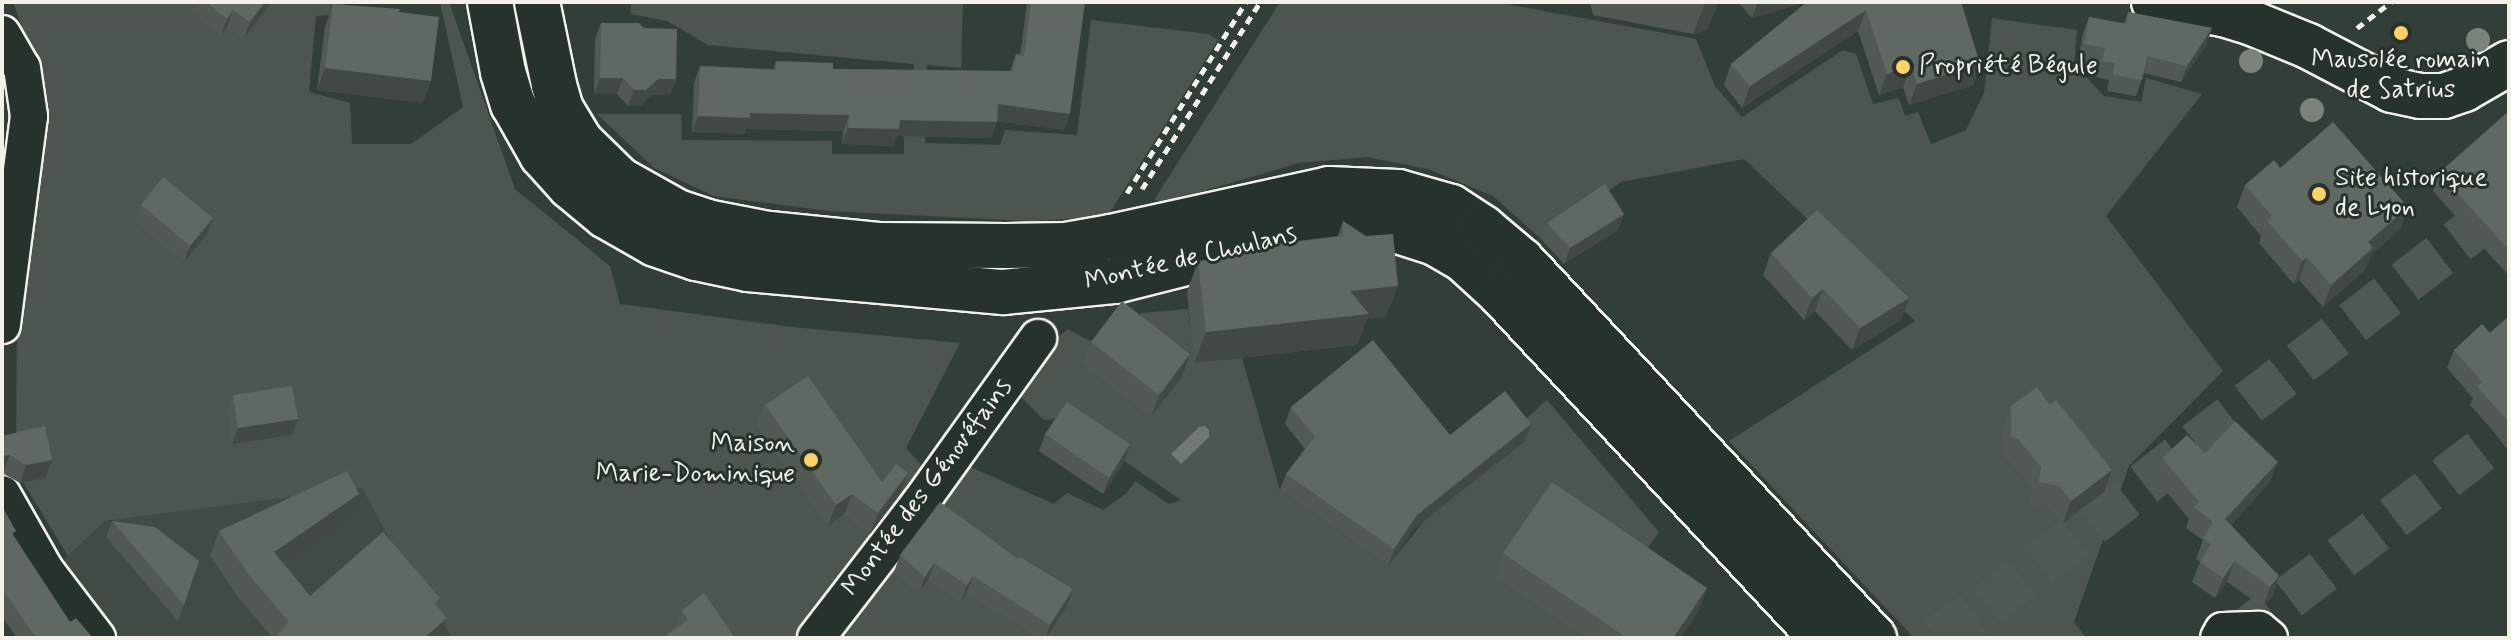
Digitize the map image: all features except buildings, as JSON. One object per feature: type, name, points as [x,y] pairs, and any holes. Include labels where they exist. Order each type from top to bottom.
[{"type":"main road","name":"Montée de Choulans","points":[[490,2],[503,72],[513,104],[542,155],[570,186],[606,216],[655,244],[696,258],[748,269],[811,276],[1023,291],[1115,281],[1303,232],[1338,226],[1392,229],[1435,243],[1463,259],[1500,293],[1822,638]]},
{"type":"main road","points":[[2154,2],[2223,14],[2252,23],[2308,46],[2392,90],[2420,96],[2444,96],[2464,89],[2509,63]]},
{"type":"main road","name":"Montée de Choulans","points":[[545,12],[561,109],[581,142],[606,169],[677,212],[769,234],[880,245],[1066,245],[1308,192],[1350,187],[1398,192],[1451,207],[1483,228],[1522,261],[1874,638]]},
{"type":"street","points":[[2,34],[22,68],[29,116],[2,325]]},
{"type":"street","name":"Montée des Génovéfains","points":[[816,638],[920,503],[1038,338]]},
{"type":"street","points":[[2,494],[45,570],[97,638]]},
{"type":"street","points":[[2219,638],[2223,631],[2259,630],[2269,638]]},
{"type":"path","points":[[1121,203],[1246,2]]},
{"type":"path","points":[[1141,191],[1260,2]]},
{"type":"path","points":[[2350,33],[2391,2]]},
{"type":"shaded area","points":[[13,2],[344,2],[344,14],[316,16],[309,92],[350,103],[352,144],[411,144],[463,107],[440,2],[449,2],[515,189],[610,266],[620,304],[793,327],[960,343],[906,448],[927,471],[796,638],[452,638],[394,548],[362,488],[105,521],[68,556],[23,482],[16,450],[17,324],[34,61]]},
{"type":"shaded area","points":[[631,2],[963,2],[961,68],[927,65],[925,143],[1000,145],[1005,130],[1077,135],[1091,20],[1208,34],[1218,40],[1107,217],[1030,221],[827,211],[714,196],[654,168],[597,114],[681,114],[682,140],[832,141],[832,154],[904,154],[904,131],[911,128],[914,64],[708,45],[667,21],[631,14]]},
{"type":"shaded area","points":[[1280,2],[1495,2],[1696,39],[1715,86],[1742,117],[1843,50],[1856,54],[1873,104],[1899,98],[1905,116],[1918,112],[1931,144],[1966,130],[1984,93],[1992,18],[2077,30],[2074,64],[2104,96],[2141,102],[2146,78],[2202,94],[2106,216],[2223,371],[2129,466],[2074,622],[2086,638],[1914,638],[1729,441],[1915,321],[1744,159],[1621,182],[1541,239],[1493,196],[1428,169],[1367,157],[1299,163],[1166,202],[1154,200]]},
{"type":"shaded area","points":[[1188,309],[1194,356],[1222,354],[1223,360],[1242,358],[1280,490],[1388,565],[1426,519],[1525,441],[1515,428],[1547,400],[1659,532],[1635,566],[1496,576],[1586,638],[836,638],[968,466],[1054,504],[1067,493],[1103,510],[1127,493],[1135,481],[1169,504],[1181,500],[1061,418],[1044,420],[1018,394],[1044,348],[1068,329],[1097,345],[1136,341],[1141,313]]},
{"type":"shaded area","points":[[1205,426],[1209,437],[1181,464],[1171,454],[1199,427]]},
{"type":"shaded area","points":[[362,488],[394,548],[452,638],[112,638],[63,561],[105,521]]},
{"type":"tunnel","points":[[1936,638],[1987,605],[2509,202]]},
{"type":"tunnel","points":[[2236,638],[2509,429]]},
{"type":"place","name":"Mausolée romain de Satrius","points":[[2401,33]]},
{"type":"place","name":"Propriété Bégule","points":[[1903,67]]},
{"type":"place","name":"Site historique de Lyon","points":[[2319,194]]},
{"type":"place","name":"Maison Marie-Dominique","points":[[811,460]]}]
